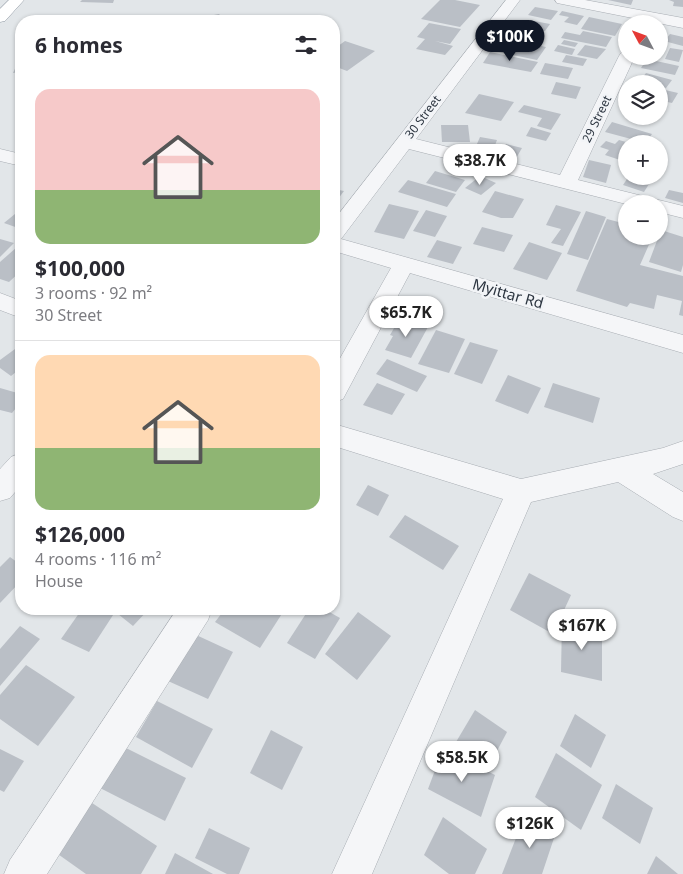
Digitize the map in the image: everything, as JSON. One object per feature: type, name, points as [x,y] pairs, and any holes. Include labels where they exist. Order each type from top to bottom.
[{"type":"highway","points":[[0,18],[18,0]]},
{"type":"street","name":"30 Street","points":[[340,226],[513,0]]},
{"type":"street","points":[[562,0],[624,15]]},
{"type":"street","points":[[646,15],[653,0]]},
{"type":"street","points":[[668,22],[683,23]]},
{"type":"street","name":"29 Street","points":[[566,182],[623,65]]},
{"type":"street","points":[[404,142],[618,195]]},
{"type":"street","points":[[0,155],[15,159]]},
{"type":"street","points":[[668,208],[683,212]]},
{"type":"street","name":"Myittar Rd","points":[[340,246],[683,344]]},
{"type":"street","points":[[340,381],[404,264]]},
{"type":"street","points":[[0,301],[15,307]]},
{"type":"street","points":[[340,437],[521,492],[664,459],[683,452]]},
{"type":"street","points":[[622,469],[683,508]]},
{"type":"street","points":[[0,489],[15,472]]},
{"type":"street","points":[[352,874],[521,492]]},
{"type":"street","points":[[24,874],[192,615]]},
{"type":"building","points":[[82,0],[114,0],[113,3],[80,2]]},
{"type":"building","points":[[440,0],[455,0],[480,5],[460,27],[421,19]]},
{"type":"building","points":[[608,0],[633,0],[631,5]]},
{"type":"building","points":[[669,0],[683,0],[683,7],[673,6],[674,2]]},
{"type":"building","points":[[535,7],[558,11],[551,20],[528,15]]},
{"type":"building","points":[[562,11],[584,16],[577,25],[564,22],[569,17],[559,15]]},
{"type":"building","points":[[589,17],[618,23],[618,31],[615,36],[581,29]]},
{"type":"building","points":[[529,20],[550,24],[545,31],[524,26]]},
{"type":"building","points":[[429,23],[461,29],[450,44],[435,41],[453,46],[445,55],[416,49],[425,39],[417,37]]},
{"type":"building","points":[[513,25],[543,33],[533,43],[502,35]]},
{"type":"building","points":[[583,31],[612,37],[606,47],[561,38],[565,32],[580,35]]},
{"type":"building","points":[[670,34],[683,37],[683,46],[668,42]]},
{"type":"building","points":[[509,39],[546,47],[537,60],[499,52]]},
{"type":"building","points":[[564,40],[578,43],[575,47],[561,44]]},
{"type":"building","points":[[345,41],[375,51],[347,71],[340,68],[340,45]]},
{"type":"building","points":[[558,45],[575,49],[572,55],[554,51]]},
{"type":"building","points":[[585,45],[606,49],[597,59],[577,55]]},
{"type":"building","points":[[670,48],[683,50],[679,62],[668,60]]},
{"type":"building","points":[[490,52],[538,62],[531,72],[483,63]]},
{"type":"building","points":[[566,55],[587,59],[583,66],[562,62]]},
{"type":"building","points":[[545,63],[573,68],[568,79],[540,74]]},
{"type":"building","points":[[668,64],[679,66],[675,75],[641,68],[643,65]]},
{"type":"building","points":[[556,82],[581,87],[576,99],[551,94]]},
{"type":"building","points":[[668,91],[678,93],[672,103],[668,102]]},
{"type":"building","points":[[479,94],[514,102],[501,121],[465,113]]},
{"type":"building","points":[[524,105],[561,114],[551,130],[537,126],[542,118],[518,112]]},
{"type":"building","points":[[612,122],[652,134],[618,135],[605,132]]},
{"type":"building","points":[[441,125],[468,125],[470,142],[442,142]]},
{"type":"building","points":[[531,127],[551,133],[546,141],[526,136]]},
{"type":"building","points":[[480,137],[497,140],[491,156],[473,153]]},
{"type":"building","points":[[606,141],[615,144],[618,141],[618,159],[605,155],[609,150],[600,147]]},
{"type":"building","points":[[506,144],[522,148],[515,160],[499,156]]},
{"type":"building","points":[[589,160],[611,165],[606,183],[583,177]]},
{"type":"building","points":[[435,171],[465,180],[456,192],[426,183]]},
{"type":"building","points":[[480,176],[496,183],[481,195],[465,188]]},
{"type":"building","points":[[408,180],[456,194],[447,207],[398,192]]},
{"type":"building","points":[[623,185],[648,185],[644,192]]},
{"type":"building","points":[[669,190],[683,193],[683,203],[668,199],[666,195]]},
{"type":"building","points":[[495,191],[524,199],[513,218],[501,218],[482,212]]},
{"type":"building","points":[[389,204],[419,211],[404,239],[374,232]]},
{"type":"building","points":[[556,205],[581,212],[563,246],[551,243],[561,229],[546,225]]},
{"type":"building","points":[[426,210],[447,216],[435,237],[413,231]]},
{"type":"building","points":[[586,211],[606,217],[588,260],[567,254]]},
{"type":"building","points":[[15,214],[15,227],[4,223]]},
{"type":"building","points":[[607,219],[618,222],[618,245],[649,245],[640,265],[683,276],[683,316],[679,315],[682,301],[657,295],[654,309],[630,303],[627,307],[576,291]]},
{"type":"building","points":[[482,227],[513,235],[504,252],[473,244]]},
{"type":"building","points":[[668,232],[683,237],[683,265],[681,272],[649,262],[655,245],[668,245]]},
{"type":"building","points":[[0,239],[14,243],[0,257]]},
{"type":"building","points":[[437,240],[462,247],[453,264],[427,257]]},
{"type":"building","points":[[529,242],[562,253],[547,280],[513,269]]},
{"type":"building","points":[[15,249],[15,276],[9,282],[0,279],[0,262]]},
{"type":"building","points":[[400,318],[428,327],[411,358],[385,350],[393,336],[390,335]]},
{"type":"building","points":[[436,330],[465,339],[449,373],[418,364]]},
{"type":"building","points":[[470,342],[498,350],[482,384],[454,374]]},
{"type":"building","points":[[15,349],[15,373],[11,376],[0,368],[0,360]]},
{"type":"building","points":[[387,359],[427,376],[417,392],[376,374]]},
{"type":"building","points":[[508,375],[541,388],[528,414],[495,401]]},
{"type":"building","points":[[377,383],[405,394],[392,415],[363,405]]},
{"type":"building","points":[[553,383],[600,398],[593,423],[544,407]]},
{"type":"building","points":[[0,388],[15,392],[15,409],[12,413],[0,410]]},
{"type":"building","points":[[368,485],[389,495],[378,516],[356,505]]},
{"type":"building","points":[[405,515],[459,546],[443,570],[389,537]]},
{"type":"building","points":[[10,557],[15,561],[15,587],[0,603],[0,567]]},
{"type":"building","points":[[529,573],[571,595],[553,634],[510,610]]},
{"type":"building","points":[[358,612],[391,636],[357,680],[325,654]]},
{"type":"building","points":[[78,615],[113,615],[89,652],[61,639]]},
{"type":"building","points":[[119,615],[143,615],[133,626]]},
{"type":"building","points":[[220,615],[281,615],[260,648],[215,622]]},
{"type":"building","points":[[305,615],[335,615],[340,618],[315,659],[287,643]]},
{"type":"building","points":[[562,621],[602,629],[602,681],[561,672]]},
{"type":"building","points":[[20,626],[40,639],[0,686],[0,649]]},
{"type":"building","points":[[194,634],[233,652],[208,699],[168,681]]},
{"type":"building","points":[[26,665],[75,697],[38,746],[0,719],[0,695]]},
{"type":"building","points":[[157,701],[213,729],[192,768],[136,737]]},
{"type":"building","points":[[475,710],[507,732],[489,766],[456,742]]},
{"type":"building","points":[[575,714],[606,735],[591,768],[560,746]]},
{"type":"building","points":[[271,730],[303,747],[282,790],[250,773]]},
{"type":"building","points":[[124,747],[186,778],[165,821],[100,788]]},
{"type":"building","points":[[0,749],[24,761],[4,792],[0,790]]},
{"type":"building","points":[[443,749],[495,775],[481,817],[428,789]]},
{"type":"building","points":[[556,753],[602,785],[581,830],[535,797]]},
{"type":"building","points":[[616,784],[653,808],[640,844],[602,818]]},
{"type":"building","points":[[89,801],[157,846],[141,874],[86,874],[55,852]]},
{"type":"building","points":[[525,815],[555,835],[542,874],[502,874]]},
{"type":"building","points":[[443,817],[487,849],[475,874],[449,874],[424,855]]},
{"type":"building","points":[[209,828],[250,848],[239,874],[227,874],[195,858]]},
{"type":"building","points":[[175,853],[213,874],[165,874]]},
{"type":"building","points":[[656,856],[678,874],[647,874]]}]
